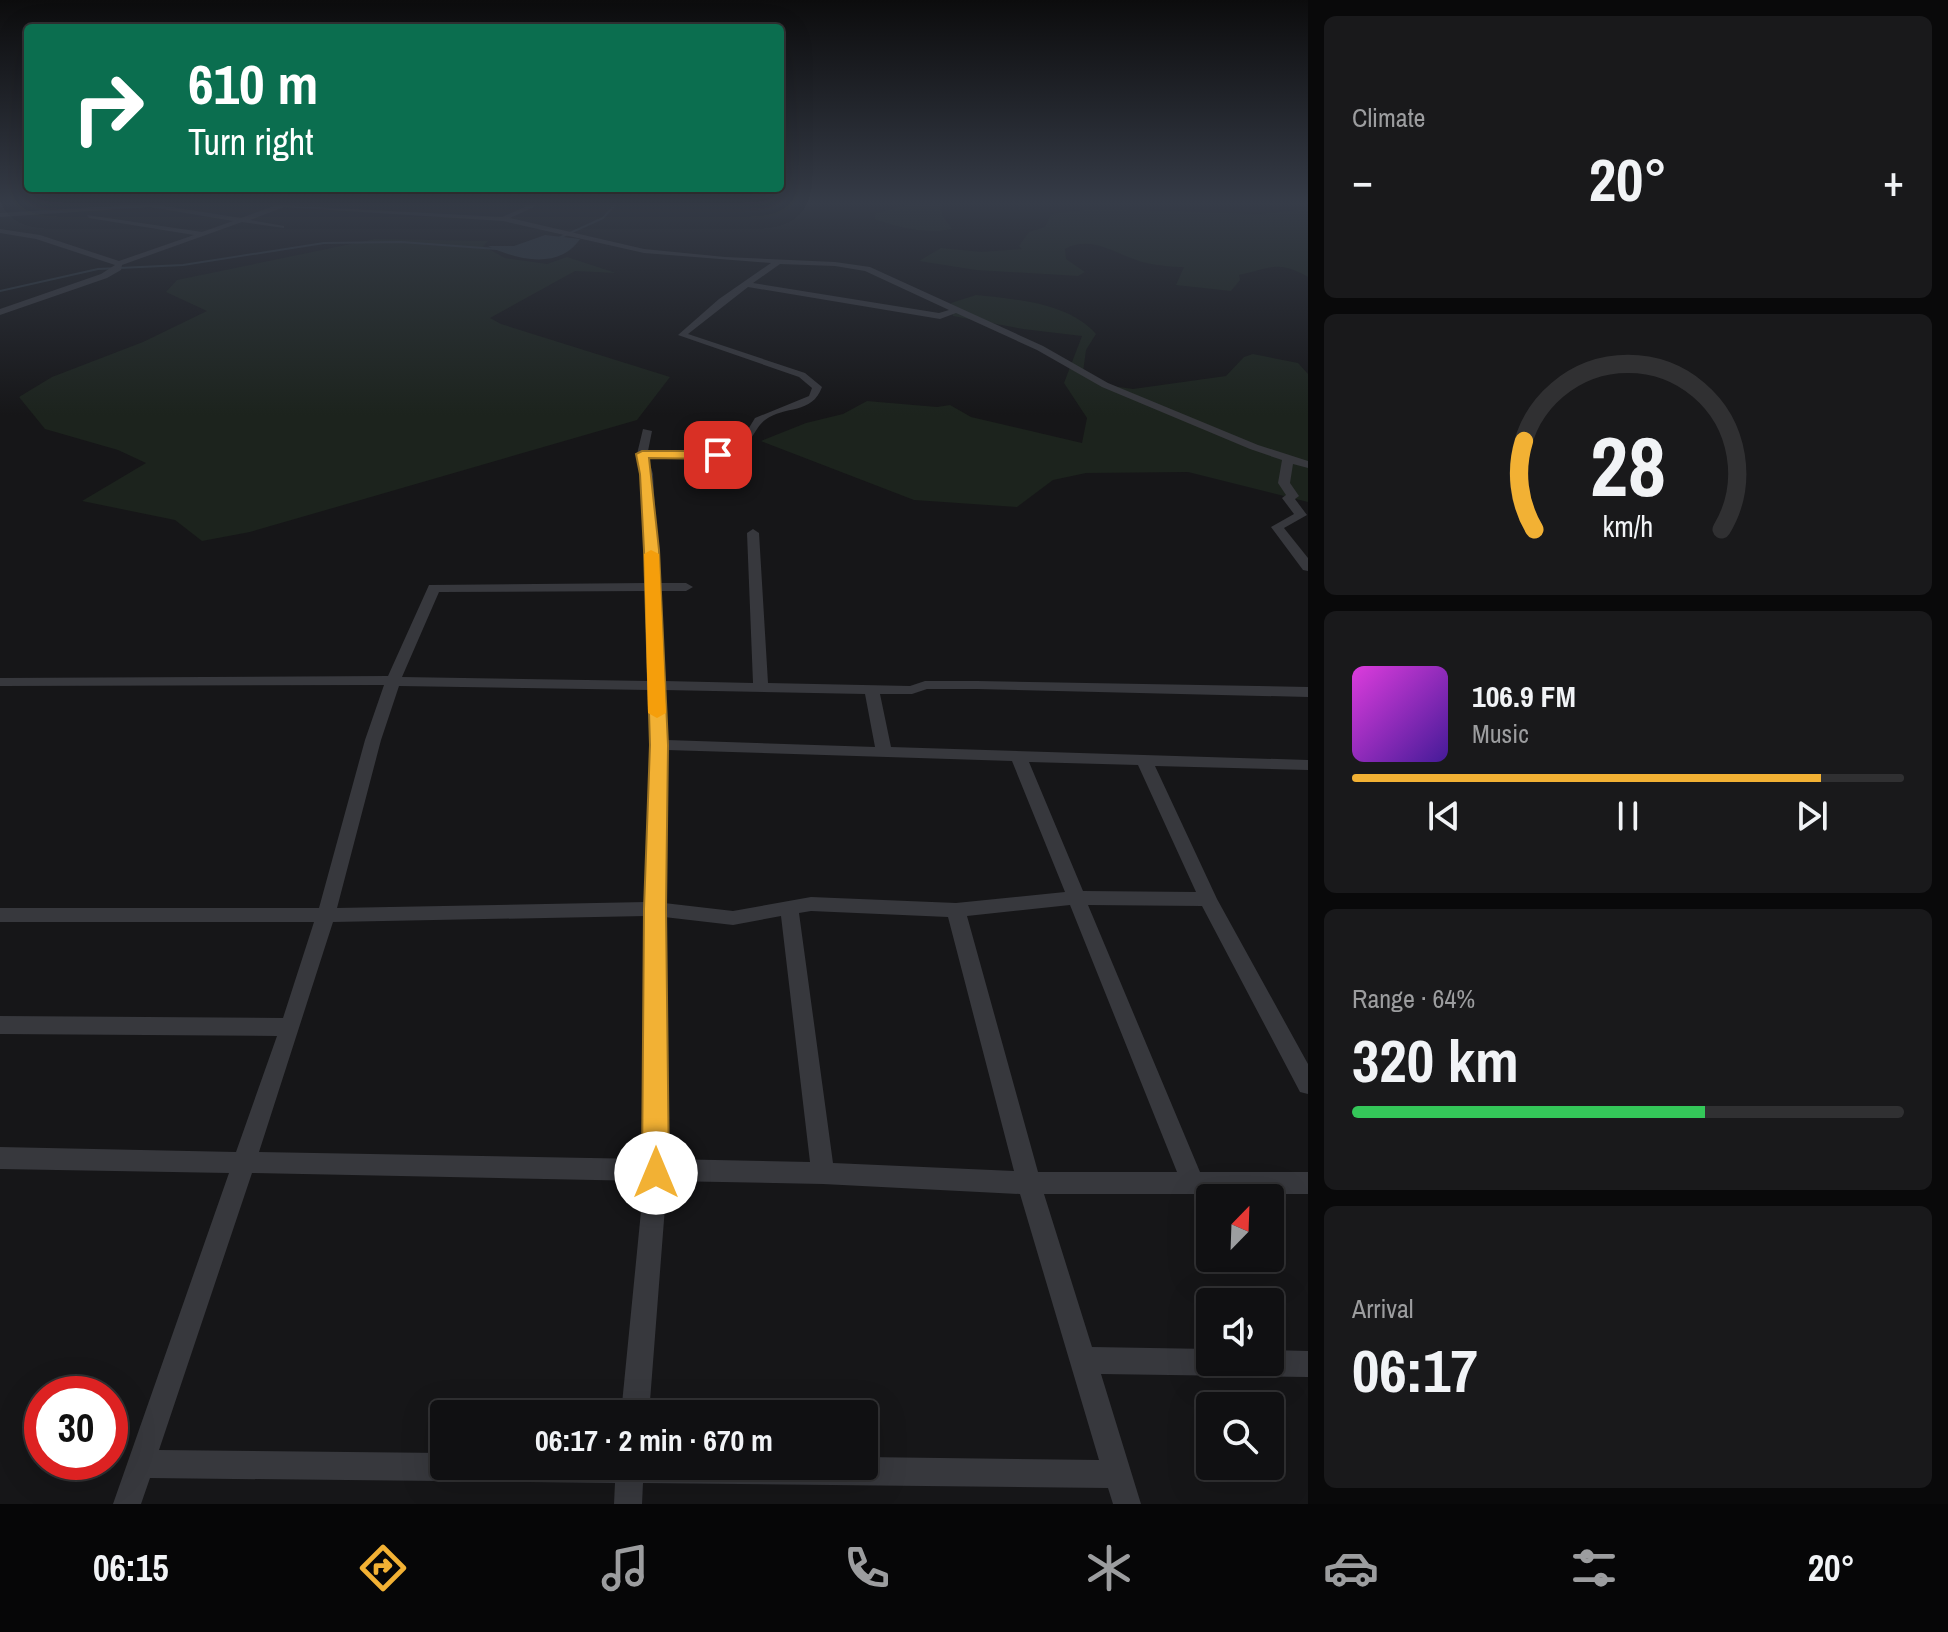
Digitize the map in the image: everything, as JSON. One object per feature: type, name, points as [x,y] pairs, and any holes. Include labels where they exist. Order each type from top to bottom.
[{"type":"street","points":[[0,312],[105,275]]},
{"type":"street","points":[[642,454],[729,453],[749,437],[750,427],[758,417],[787,410],[813,398],[817,387],[802,375],[683,336],[759,275]]},
{"type":"street","points":[[881,275],[1040,348],[1105,385],[1308,465]]},
{"type":"street","points":[[746,284],[940,316],[959,309]]},
{"type":"street","points":[[636,1400],[656,1173],[655,909],[659,745],[647,474],[642,454],[647,431]]},
{"type":"street","points":[[1288,459],[1284,483],[1293,496],[1288,498],[1301,515],[1277,527],[1308,567]]},
{"type":"street","points":[[753,533],[761,687]]},
{"type":"street","points":[[127,1504],[290,1027],[326,915],[373,740],[393,681],[434,588],[686,587]]},
{"type":"street","points":[[0,682],[393,681],[912,690],[925,685],[977,685],[1308,692]]},
{"type":"street","points":[[871,688],[884,752]]},
{"type":"street","points":[[659,745],[1308,765]]},
{"type":"street","points":[[1019,758],[1193,1183]]},
{"type":"street","points":[[1145,762],[1208,899],[1308,1085]]},
{"type":"street","points":[[0,915],[326,915],[655,909],[733,918],[811,904],[956,910],[1075,898],[1208,899]]},
{"type":"street","points":[[789,907],[823,1173]]},
{"type":"street","points":[[956,910],[1029,1183],[1127,1504]]},
{"type":"street","points":[[0,1025],[290,1027]]},
{"type":"street","points":[[0,1158],[656,1173],[823,1173],[1029,1183],[1308,1183]]},
{"type":"street","points":[[1082,1360],[1308,1364]]},
{"type":"street","points":[[140,1464],[430,1466]]},
{"type":"street","points":[[878,1471],[1117,1474]]},
{"type":"street","points":[[628,1504],[629,1480]]},
{"type":"shaded area","points":[[200,275],[567,275],[490,318],[670,377],[637,420],[250,532],[202,541],[175,520],[82,501],[146,463],[118,450],[45,429],[19,397],[52,377],[143,342],[207,311],[166,292],[177,280]]},
{"type":"shaded area","points":[[1180,275],[1239,275],[1240,280],[1231,291],[1176,285]]},
{"type":"shaded area","points":[[976,295],[1040,304],[1071,315],[1085,324],[1096,334],[1086,350],[1083,372],[1105,385],[1133,389],[1226,376],[1244,357],[1253,354],[1298,363],[1308,374],[1308,502],[1188,472],[1086,473],[1053,480],[1017,507],[914,500],[761,441],[806,423],[843,414],[867,401],[937,407],[950,405],[971,417],[1082,443],[1087,418],[1064,383],[1082,336],[953,316],[951,303]]},
{"type":"waterway","points":[[0,291],[70,275]]},
{"type":"slow traffic","points":[[651,554],[657,713]]},
{"type":"route","points":[[656,1173],[655,909],[659,745],[647,474],[642,454],[718,455]]}]
